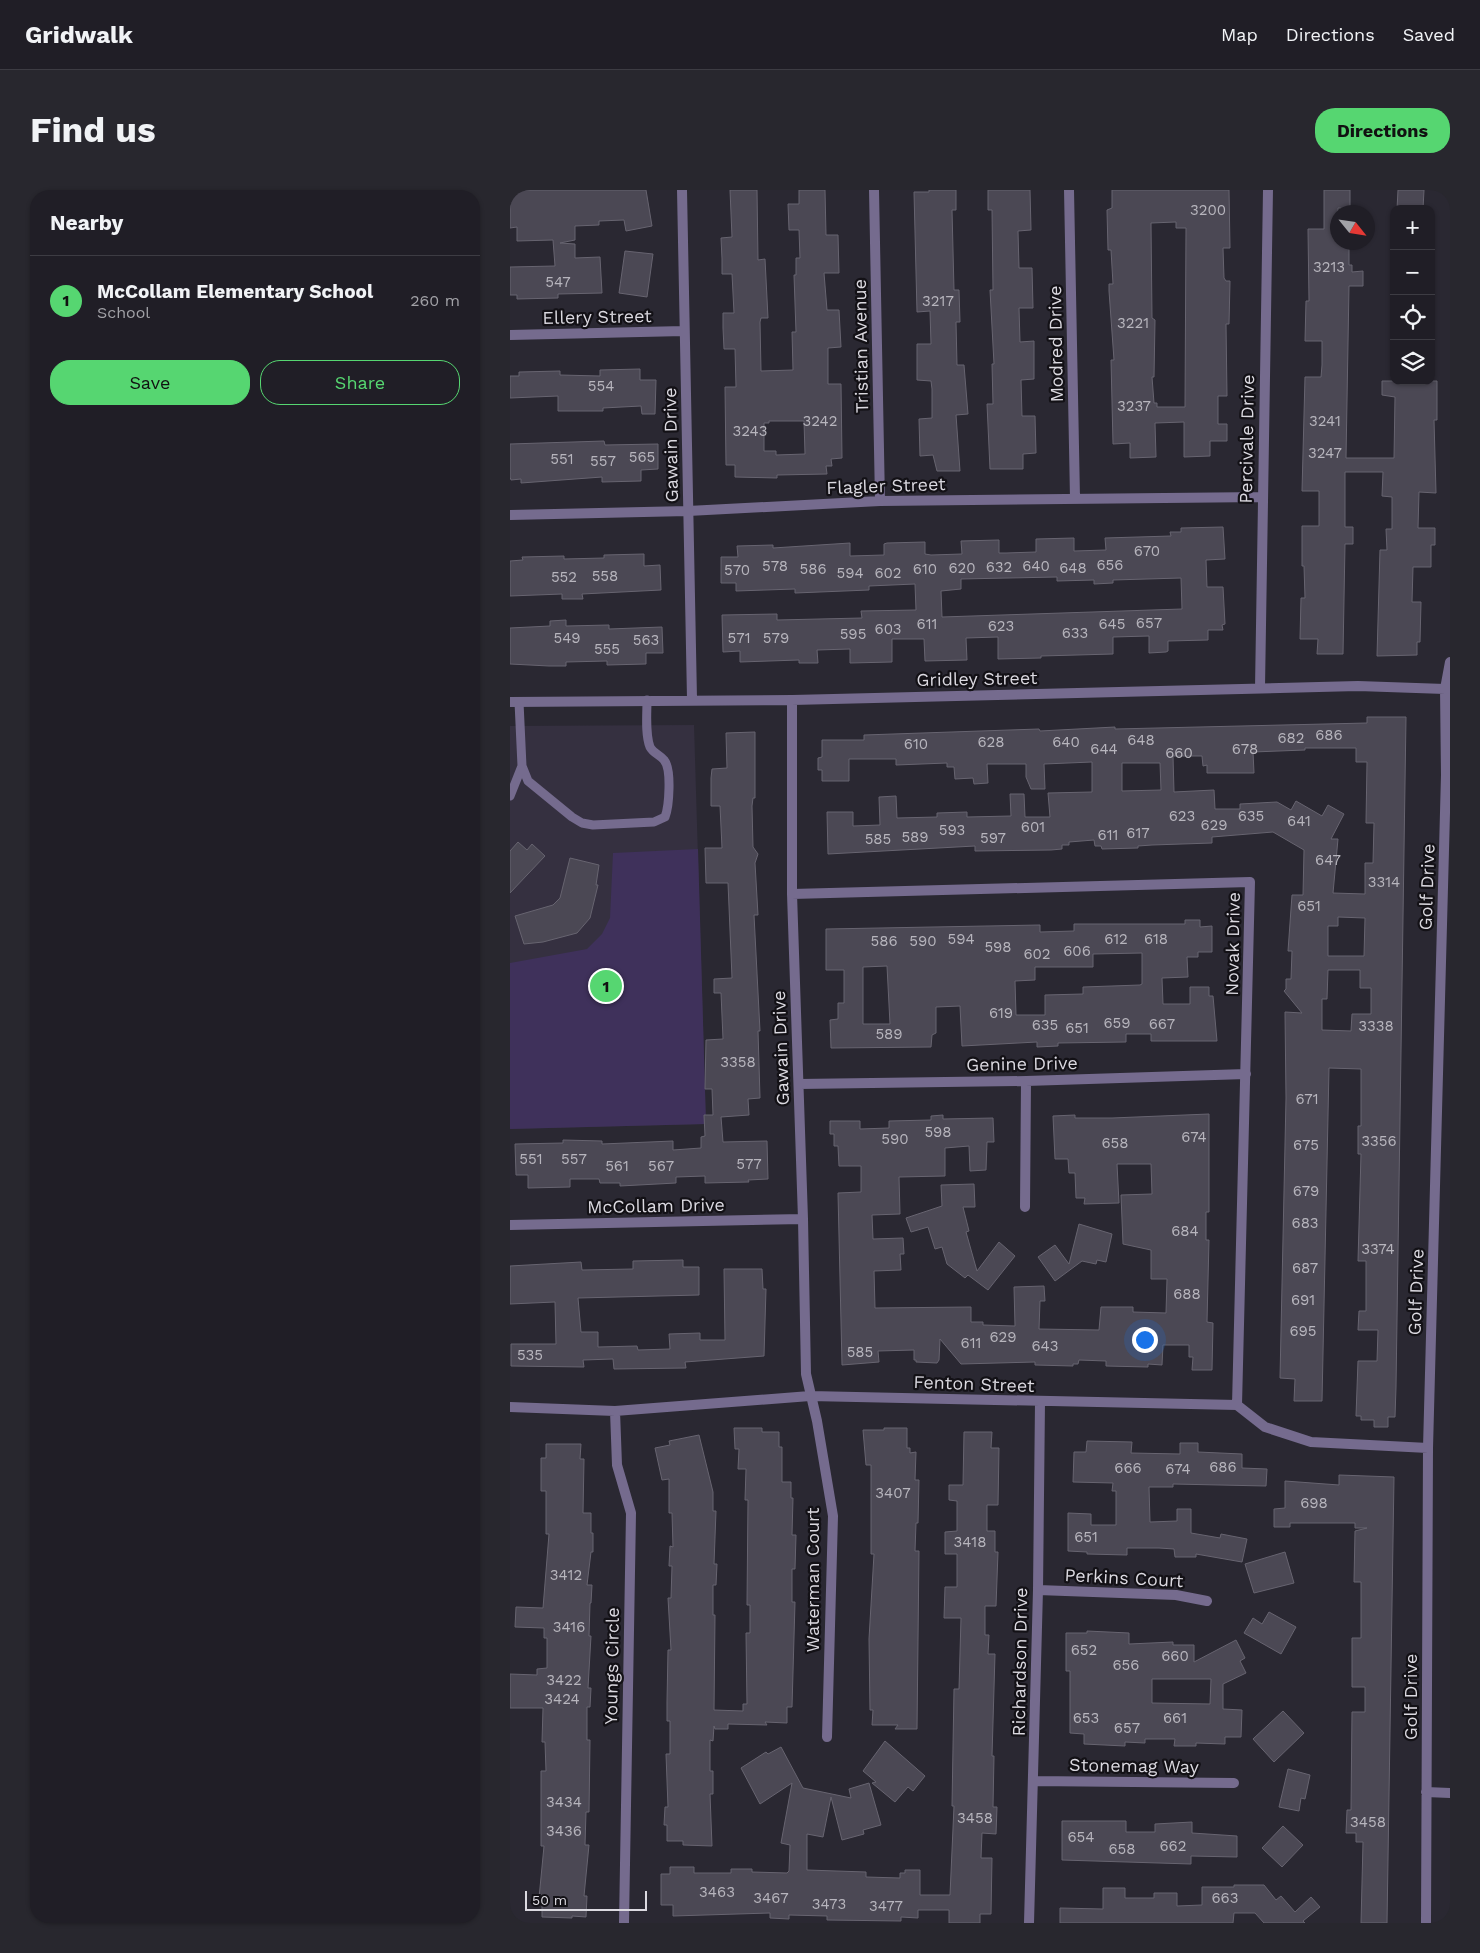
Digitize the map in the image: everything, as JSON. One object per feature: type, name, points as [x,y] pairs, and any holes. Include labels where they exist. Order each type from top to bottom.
[{"type":"street","name":"Gawain Drive","points":[[682,190],[692,699]]},
{"type":"street","name":"Tristian Avenue","points":[[874,190],[880,501]]},
{"type":"street","name":"Modred Drive","points":[[1069,190],[1075,498]]},
{"type":"street","name":"Percivale Drive","points":[[1260,688],[1268,190]]},
{"type":"street","name":"Ellery Street","points":[[510,335],[684,331]]},
{"type":"street","name":"Flagler Street","points":[[510,515],[688,511],[880,501],[1263,497]]},
{"type":"street","name":"Golf Drive","points":[[1426,1923],[1428,1448],[1448,775],[1445,689],[1450,662]]},
{"type":"street","name":"Gridley Street","points":[[514,702],[692,699],[792,700],[1358,686],[1445,689]]},
{"type":"street","name":"Gawain Drive","points":[[792,700],[792,894],[803,1218],[806,1374],[810,1396]]},
{"type":"street","name":"Novak Drive","points":[[792,894],[1250,882],[1237,1405]]},
{"type":"street","name":"Genine Drive","points":[[799,1084],[1026,1081],[1246,1074]]},
{"type":"street","points":[[1025,1207],[1026,1081]]},
{"type":"street","name":"McCollam Drive","points":[[510,1225],[803,1218]]},
{"type":"street","name":"Fenton Street","points":[[510,1407],[615,1411],[810,1396],[1237,1405]]},
{"type":"street","name":"Waterman Court","points":[[810,1396],[817,1421],[833,1516],[827,1737]]},
{"type":"street","name":"Richardson Drive","points":[[1029,1923],[1038,1590],[1040,1402]]},
{"type":"street","points":[[1237,1405],[1265,1427],[1311,1442],[1428,1448]]},
{"type":"street","name":"Youngs Circle","points":[[615,1411],[617,1465],[631,1513],[624,1923]]},
{"type":"street","name":"Perkins Court","points":[[1038,1590],[1176,1595],[1207,1601]]},
{"type":"street","name":"Stonemag Way","points":[[1033,1781],[1234,1783]]},
{"type":"street","points":[[1426,1792],[1450,1793]]},
{"type":"lane","points":[[514,702],[522,766],[528,781],[572,817],[582,823],[593,825],[654,822],[665,817],[668,810],[668,768],[664,760],[651,749],[648,740],[647,700]]},
{"type":"lane","points":[[510,796],[522,766]]},
{"type":"shaded area","points":[[694,725],[706,1124],[510,1129],[510,726]]},
{"type":"shaded area","points":[[698,849],[706,1124],[510,1129],[510,963],[587,949],[602,934],[610,918],[613,853]]},
{"type":"building","points":[[514,190],[646,190],[652,226],[626,231],[624,220],[599,221],[599,225],[575,226],[575,240],[560,243],[575,244],[575,258],[600,257],[602,293],[558,294],[558,298],[517,299],[517,295],[510,295],[510,267],[555,266],[553,240],[517,241],[517,227],[510,228],[510,192],[514,192]]},
{"type":"building","points":[[730,190],[757,190],[758,260],[765,259],[768,318],[761,318],[760,322],[761,371],[793,370],[792,332],[796,332],[794,275],[796,275],[796,258],[800,258],[799,230],[789,230],[788,204],[799,204],[799,190],[825,190],[826,235],[838,235],[839,273],[824,273],[827,310],[839,310],[841,347],[828,348],[828,384],[841,384],[842,458],[831,459],[832,466],[826,466],[827,474],[777,475],[777,478],[735,477],[735,465],[726,465],[725,387],[736,387],[735,349],[724,349],[723,313],[734,313],[732,274],[722,274],[721,238],[732,237]],"holes":[[[769,421],[804,421],[805,454],[776,455],[776,451],[764,451],[764,423],[769,423]]]},
{"type":"building","points":[[929,190],[956,190],[956,210],[952,210],[954,290],[959,290],[960,322],[956,322],[957,365],[964,365],[968,414],[956,415],[960,471],[937,471],[933,455],[920,456],[919,419],[932,418],[932,389],[931,381],[917,380],[917,344],[931,344],[930,311],[917,312],[914,192],[929,192]]},
{"type":"building","points":[[988,190],[1030,190],[1031,230],[1018,231],[1019,268],[1032,268],[1033,308],[1019,308],[1020,342],[1034,341],[1034,379],[1021,380],[1022,416],[1035,416],[1036,453],[1023,454],[1023,469],[990,469],[987,404],[993,404],[992,364],[994,364],[990,290],[993,290],[992,210],[988,210]]},
{"type":"building","points":[[1112,190],[1229,190],[1230,248],[1223,248],[1224,278],[1226,281],[1230,281],[1229,324],[1226,324],[1227,396],[1218,396],[1218,424],[1227,424],[1227,441],[1210,441],[1210,456],[1184,457],[1184,422],[1155,423],[1156,457],[1130,458],[1130,443],[1113,444],[1111,360],[1114,360],[1109,284],[1113,284],[1111,250],[1108,250],[1107,210],[1112,208]],"holes":[[[1176,222],[1176,228],[1186,228],[1185,407],[1157,407],[1157,403],[1154,403],[1152,377],[1154,377],[1155,320],[1152,318],[1151,223]]]},
{"type":"building","points":[[1324,190],[1350,190],[1350,205],[1330,205],[1330,250],[1349,250],[1349,265],[1352,265],[1352,272],[1363,271],[1363,286],[1349,286],[1346,458],[1394,458],[1395,397],[1382,395],[1382,381],[1390,381],[1390,385],[1435,385],[1435,381],[1437,381],[1437,420],[1434,420],[1436,493],[1419,492],[1418,528],[1435,528],[1435,545],[1431,545],[1431,567],[1413,567],[1412,602],[1421,602],[1420,642],[1417,642],[1417,655],[1377,656],[1380,550],[1387,550],[1386,529],[1392,529],[1392,497],[1382,496],[1383,472],[1345,472],[1345,527],[1353,527],[1353,544],[1345,544],[1343,654],[1317,654],[1318,639],[1300,639],[1301,598],[1305,598],[1304,566],[1302,566],[1302,526],[1319,526],[1319,491],[1302,491],[1305,377],[1321,377],[1322,365],[1322,341],[1305,341],[1306,301],[1309,301],[1308,229],[1324,229]]},
{"type":"building","points":[[1398,190],[1424,190],[1423,205],[1397,205]]},
{"type":"building","points":[[625,251],[653,254],[647,297],[619,293]]},
{"type":"building","points":[[640,369],[640,380],[656,380],[655,414],[642,414],[641,406],[603,408],[603,411],[558,411],[558,396],[510,398],[510,376],[519,376],[519,372],[560,371],[560,375],[600,376],[600,370]]},
{"type":"building","points":[[604,441],[605,445],[658,444],[658,469],[641,470],[641,481],[602,482],[602,477],[521,483],[521,479],[511,480],[510,444]]},
{"type":"building","points":[[1223,527],[1225,559],[1206,560],[1207,587],[1223,587],[1225,624],[1222,625],[1223,630],[1208,630],[1208,640],[1168,641],[1168,651],[1166,652],[1149,653],[1149,636],[1113,637],[1113,654],[1041,656],[1041,658],[998,659],[998,637],[966,638],[967,660],[925,661],[924,639],[892,639],[892,662],[850,663],[850,649],[817,650],[818,663],[799,663],[799,660],[740,662],[740,651],[723,652],[722,615],[777,614],[777,620],[862,618],[861,611],[916,610],[915,584],[869,586],[869,590],[795,593],[795,589],[736,591],[736,583],[721,583],[721,557],[738,557],[737,546],[773,545],[773,548],[850,543],[850,556],[884,555],[884,544],[887,543],[925,542],[925,554],[931,555],[962,554],[961,541],[999,540],[999,553],[1006,553],[1036,552],[1036,539],[1074,538],[1074,551],[1106,550],[1105,538],[1171,536],[1170,532],[1181,532],[1181,528]],"holes":[[[1057,577],[1057,581],[1094,580],[1094,584],[1113,583],[1113,580],[1181,578],[1182,609],[942,617],[941,591],[961,589],[961,579]]]},
{"type":"building","points":[[644,554],[644,566],[660,565],[661,590],[582,594],[583,599],[562,599],[562,594],[510,596],[510,561],[523,560],[522,557],[564,556],[564,559]]},
{"type":"building","points":[[566,620],[566,626],[609,625],[609,629],[662,627],[663,653],[646,653],[646,664],[607,665],[607,661],[566,662],[566,666],[510,664],[510,628],[550,626],[550,621]]},
{"type":"building","points":[[1367,717],[1406,717],[1396,1387],[1395,1417],[1388,1417],[1388,1427],[1374,1427],[1374,1420],[1361,1420],[1361,1416],[1356,1416],[1358,1361],[1377,1361],[1378,1330],[1358,1330],[1359,1311],[1366,1311],[1366,1261],[1358,1261],[1361,1154],[1358,1154],[1358,1126],[1361,1126],[1361,1069],[1329,1068],[1322,1401],[1294,1401],[1295,1379],[1280,1378],[1286,1098],[1285,1012],[1302,1013],[1284,991],[1286,989],[1286,979],[1291,979],[1292,951],[1288,951],[1292,895],[1303,895],[1304,850],[1273,832],[1212,837],[1212,843],[1152,845],[1138,846],[1138,848],[1102,849],[1101,846],[1095,846],[1094,840],[1069,842],[1069,845],[1062,845],[1062,849],[1051,850],[975,851],[975,846],[828,854],[827,812],[853,812],[853,826],[880,825],[879,797],[896,796],[897,818],[937,817],[937,813],[967,812],[967,817],[1011,816],[1010,794],[1024,794],[1025,817],[1050,817],[1048,793],[1092,792],[1092,762],[1044,764],[1045,789],[1031,789],[1026,777],[1026,764],[987,764],[988,783],[974,784],[973,778],[955,779],[954,767],[947,767],[947,763],[896,765],[896,759],[849,759],[849,781],[822,781],[822,770],[818,770],[818,758],[822,757],[822,740],[864,740],[864,735],[1039,729],[1040,731],[1115,727],[1115,729],[1367,723]],"holes":[[[1305,748],[1356,748],[1356,762],[1367,762],[1366,823],[1374,823],[1373,863],[1365,863],[1365,894],[1333,893],[1338,839],[1331,839],[1344,814],[1328,805],[1322,816],[1296,801],[1291,810],[1277,802],[1240,804],[1240,809],[1215,809],[1214,790],[1174,792],[1173,756],[1202,756],[1203,766],[1207,765],[1207,773],[1254,773],[1253,752],[1305,750]],[[1122,763],[1160,763],[1161,790],[1122,791]],[[1338,917],[1365,918],[1364,956],[1328,956],[1328,926],[1338,926]],[[1328,970],[1360,970],[1360,988],[1371,988],[1371,1014],[1352,1014],[1351,1031],[1322,1030],[1322,999],[1327,999]]]},
{"type":"building","points":[[755,732],[755,798],[753,798],[752,806],[753,847],[758,854],[755,863],[758,915],[754,915],[760,1031],[758,1031],[760,1098],[748,1099],[749,1115],[721,1117],[723,1142],[767,1141],[768,1179],[748,1180],[749,1182],[705,1183],[705,1176],[676,1177],[676,1183],[620,1186],[620,1183],[600,1183],[599,1179],[570,1179],[570,1187],[528,1188],[528,1175],[516,1175],[515,1144],[563,1143],[563,1140],[602,1141],[602,1144],[673,1141],[673,1150],[701,1148],[701,1137],[705,1136],[704,1115],[713,1115],[712,1089],[705,1089],[706,1040],[723,1039],[721,993],[714,993],[714,979],[732,978],[728,883],[706,883],[705,848],[722,848],[720,806],[711,806],[712,769],[727,768],[726,733]]},
{"type":"building","points":[[518,842],[527,850],[532,844],[545,856],[510,893],[510,851]]},
{"type":"building","points":[[570,858],[599,865],[596,885],[598,885],[590,918],[577,933],[543,942],[524,944],[515,916],[553,905],[560,898]]},
{"type":"building","points":[[1185,920],[1200,920],[1200,927],[1212,926],[1212,952],[1198,952],[1198,957],[1187,957],[1188,977],[1162,978],[1163,1004],[1190,1004],[1190,987],[1209,987],[1209,996],[1213,996],[1217,1041],[1151,1041],[1151,1034],[1126,1034],[1126,1042],[1058,1043],[1058,1046],[1037,1047],[1037,1042],[962,1046],[960,1006],[936,1007],[936,1033],[932,1035],[931,1047],[831,1048],[830,1020],[838,1019],[838,1003],[844,1003],[844,970],[826,970],[826,929],[1040,925],[1040,932],[1074,931],[1074,924],[1185,924]],"holes":[[[1142,953],[1142,984],[1140,985],[1083,987],[1083,994],[1045,995],[1045,1015],[1016,1015],[1015,981],[1035,980],[1035,967],[1093,967],[1093,954]],[[887,966],[890,1024],[863,1024],[863,967]]]},
{"type":"building","points":[[1209,1114],[1209,1212],[1206,1212],[1206,1240],[1209,1240],[1207,1322],[1213,1323],[1212,1370],[1192,1370],[1193,1357],[1189,1357],[1189,1345],[1163,1345],[1162,1365],[1148,1364],[1148,1367],[1106,1366],[1106,1361],[1079,1360],[1078,1364],[1073,1364],[1073,1366],[1035,1365],[1035,1362],[961,1364],[940,1339],[939,1360],[937,1363],[916,1362],[914,1360],[914,1350],[878,1351],[879,1362],[842,1365],[838,1193],[861,1192],[861,1166],[839,1166],[838,1146],[834,1146],[834,1134],[830,1134],[830,1121],[860,1121],[860,1129],[889,1128],[889,1121],[931,1120],[931,1116],[943,1115],[943,1119],[993,1118],[994,1142],[987,1142],[986,1170],[970,1171],[969,1146],[945,1148],[945,1176],[899,1177],[900,1214],[872,1215],[873,1239],[903,1238],[904,1254],[900,1254],[901,1270],[874,1271],[875,1308],[971,1307],[971,1322],[983,1322],[983,1325],[1015,1326],[1014,1287],[1044,1286],[1045,1301],[1040,1301],[1039,1329],[1099,1330],[1101,1307],[1133,1307],[1133,1312],[1166,1313],[1167,1279],[1151,1279],[1151,1250],[1123,1244],[1121,1195],[1152,1194],[1151,1164],[1117,1164],[1119,1203],[1084,1204],[1085,1198],[1076,1198],[1075,1173],[1069,1173],[1068,1159],[1055,1159],[1053,1116],[1075,1115],[1075,1118],[1112,1118]]},
{"type":"building","points":[[974,1184],[975,1207],[963,1207],[969,1231],[966,1232],[977,1271],[999,1242],[1015,1256],[988,1290],[968,1275],[965,1278],[947,1264],[942,1247],[935,1249],[928,1227],[911,1232],[906,1218],[942,1206],[941,1185]]},
{"type":"building","points":[[1079,1224],[1112,1234],[1106,1262],[1097,1260],[1096,1264],[1082,1261],[1055,1281],[1038,1257],[1055,1245],[1069,1264]]},
{"type":"building","points":[[683,1260],[683,1267],[699,1267],[699,1295],[578,1298],[581,1332],[598,1332],[598,1347],[637,1346],[638,1350],[670,1349],[669,1334],[700,1333],[700,1340],[725,1340],[724,1269],[762,1269],[763,1289],[766,1289],[764,1356],[685,1362],[686,1368],[614,1369],[613,1359],[583,1360],[584,1367],[511,1366],[511,1344],[556,1344],[555,1302],[510,1304],[510,1266],[581,1262],[582,1270],[633,1269],[633,1261]]},
{"type":"building","points":[[734,1428],[762,1428],[762,1432],[779,1432],[779,1447],[782,1447],[782,1482],[791,1482],[791,1498],[793,1498],[792,1535],[796,1535],[795,1569],[792,1569],[792,1602],[795,1602],[792,1707],[787,1707],[787,1723],[765,1722],[767,1725],[728,1724],[728,1729],[715,1729],[714,1726],[713,1741],[710,1740],[710,1771],[713,1771],[713,1794],[710,1794],[712,1846],[683,1845],[683,1841],[667,1841],[667,1825],[664,1825],[665,1807],[668,1807],[666,1754],[670,1754],[670,1721],[667,1721],[668,1650],[671,1650],[668,1598],[671,1598],[672,1566],[669,1566],[670,1546],[673,1547],[672,1513],[669,1513],[669,1479],[662,1480],[655,1448],[670,1445],[669,1441],[699,1435],[713,1492],[713,1511],[716,1511],[714,1564],[717,1564],[716,1585],[713,1585],[713,1615],[715,1615],[714,1710],[743,1711],[743,1704],[747,1704],[746,1633],[750,1633],[750,1605],[747,1605],[748,1500],[745,1500],[746,1469],[738,1469],[739,1449],[735,1449]]},
{"type":"building","points":[[884,1428],[907,1428],[907,1448],[910,1448],[910,1453],[916,1452],[915,1480],[919,1480],[915,1551],[919,1551],[917,1729],[895,1729],[898,1725],[872,1725],[873,1710],[870,1710],[869,1639],[874,1554],[871,1554],[871,1465],[866,1465],[863,1430],[884,1430]]},
{"type":"building","points":[[964,1432],[992,1432],[991,1448],[999,1448],[998,1505],[987,1505],[987,1531],[995,1531],[995,1552],[998,1552],[996,1606],[985,1606],[985,1635],[989,1635],[988,1654],[995,1654],[992,1756],[994,1756],[993,1807],[997,1807],[996,1834],[982,1833],[981,1858],[992,1858],[991,1914],[980,1914],[980,1923],[949,1923],[949,1910],[918,1910],[918,1918],[901,1917],[901,1921],[827,1920],[827,1916],[789,1915],[789,1919],[770,1918],[770,1913],[673,1916],[673,1905],[661,1905],[661,1874],[670,1874],[670,1867],[694,1867],[694,1873],[731,1873],[731,1869],[752,1869],[752,1872],[787,1873],[789,1871],[790,1845],[781,1843],[792,1783],[760,1804],[741,1768],[766,1752],[768,1754],[781,1747],[803,1788],[851,1798],[849,1789],[869,1783],[881,1825],[863,1830],[864,1834],[842,1840],[831,1797],[823,1837],[807,1834],[807,1870],[866,1872],[866,1877],[900,1878],[900,1873],[905,1873],[905,1870],[920,1870],[920,1895],[950,1895],[954,1806],[952,1806],[954,1689],[959,1689],[961,1618],[944,1618],[945,1587],[957,1587],[957,1554],[945,1554],[945,1532],[957,1531],[957,1501],[949,1500],[949,1485],[963,1485]]},
{"type":"building","points":[[1087,1441],[1132,1442],[1131,1453],[1180,1454],[1180,1443],[1198,1443],[1198,1452],[1242,1454],[1242,1468],[1267,1469],[1266,1486],[1173,1484],[1173,1487],[1149,1487],[1150,1522],[1177,1521],[1177,1509],[1191,1509],[1191,1533],[1220,1538],[1221,1534],[1247,1539],[1242,1562],[1196,1554],[1196,1557],[1175,1557],[1174,1549],[1159,1548],[1127,1548],[1127,1555],[1087,1554],[1087,1552],[1068,1551],[1068,1513],[1091,1514],[1091,1525],[1116,1525],[1116,1491],[1112,1491],[1113,1483],[1073,1482],[1074,1452],[1086,1452]]},
{"type":"building","points":[[546,1444],[581,1444],[580,1459],[584,1459],[583,1513],[591,1513],[591,1533],[593,1533],[593,1552],[591,1552],[587,1585],[592,1585],[588,1688],[591,1688],[590,1707],[587,1707],[587,1740],[590,1740],[589,1812],[586,1812],[585,1845],[589,1845],[584,1896],[587,1896],[586,1917],[572,1916],[572,1918],[542,1917],[542,1898],[539,1898],[544,1846],[541,1846],[541,1771],[546,1771],[545,1742],[542,1742],[543,1708],[510,1708],[510,1674],[537,1675],[537,1669],[547,1668],[547,1638],[544,1638],[544,1628],[515,1627],[516,1607],[543,1608],[549,1534],[546,1534],[546,1491],[541,1491],[541,1458],[546,1458]]},
{"type":"building","points":[[1339,1475],[1394,1477],[1387,1923],[1361,1923],[1363,1842],[1356,1842],[1356,1833],[1346,1833],[1347,1810],[1351,1810],[1352,1712],[1365,1712],[1365,1687],[1352,1687],[1352,1638],[1361,1638],[1361,1582],[1354,1582],[1355,1531],[1367,1528],[1355,1528],[1355,1523],[1290,1523],[1290,1527],[1274,1527],[1274,1509],[1285,1508],[1285,1481],[1339,1485]]},
{"type":"building","points":[[1285,1552],[1294,1583],[1254,1593],[1245,1564]]},
{"type":"building","points":[[1269,1612],[1296,1627],[1281,1654],[1244,1633],[1253,1618],[1262,1624]]},
{"type":"building","points":[[1087,1631],[1129,1633],[1129,1644],[1173,1642],[1173,1645],[1194,1645],[1194,1662],[1236,1640],[1245,1658],[1240,1661],[1246,1673],[1223,1684],[1223,1709],[1242,1710],[1241,1737],[1225,1737],[1225,1744],[1196,1743],[1196,1746],[1174,1746],[1175,1739],[1145,1739],[1145,1743],[1125,1742],[1125,1746],[1084,1744],[1084,1734],[1070,1733],[1070,1671],[1066,1671],[1066,1633],[1087,1633]],"holes":[[[1152,1679],[1211,1679],[1210,1704],[1152,1703]]]},
{"type":"building","points":[[1283,1711],[1304,1733],[1274,1762],[1253,1739]]},
{"type":"building","points":[[885,1741],[925,1776],[913,1791],[908,1787],[895,1802],[872,1783],[876,1782],[863,1771]]},
{"type":"building","points":[[1288,1769],[1310,1775],[1305,1799],[1301,1798],[1299,1811],[1279,1807]]},
{"type":"building","points":[[1062,1821],[1126,1821],[1126,1832],[1155,1832],[1155,1824],[1192,1822],[1192,1833],[1237,1836],[1237,1857],[1191,1856],[1191,1864],[1062,1860]]},
{"type":"building","points":[[1283,1826],[1303,1845],[1282,1867],[1262,1848]]},
{"type":"building","points":[[1234,1885],[1264,1885],[1276,1900],[1281,1896],[1295,1912],[1311,1897],[1320,1907],[1303,1921],[1305,1923],[1264,1923],[1255,1913],[1234,1913],[1233,1923],[1060,1923],[1060,1908],[1103,1909],[1103,1888],[1125,1888],[1125,1898],[1154,1898],[1154,1893],[1177,1893],[1177,1906],[1202,1905],[1202,1887],[1234,1887]]},
{"type":"place","name":"McCollam Elementary School","points":[[606,986]]}]
